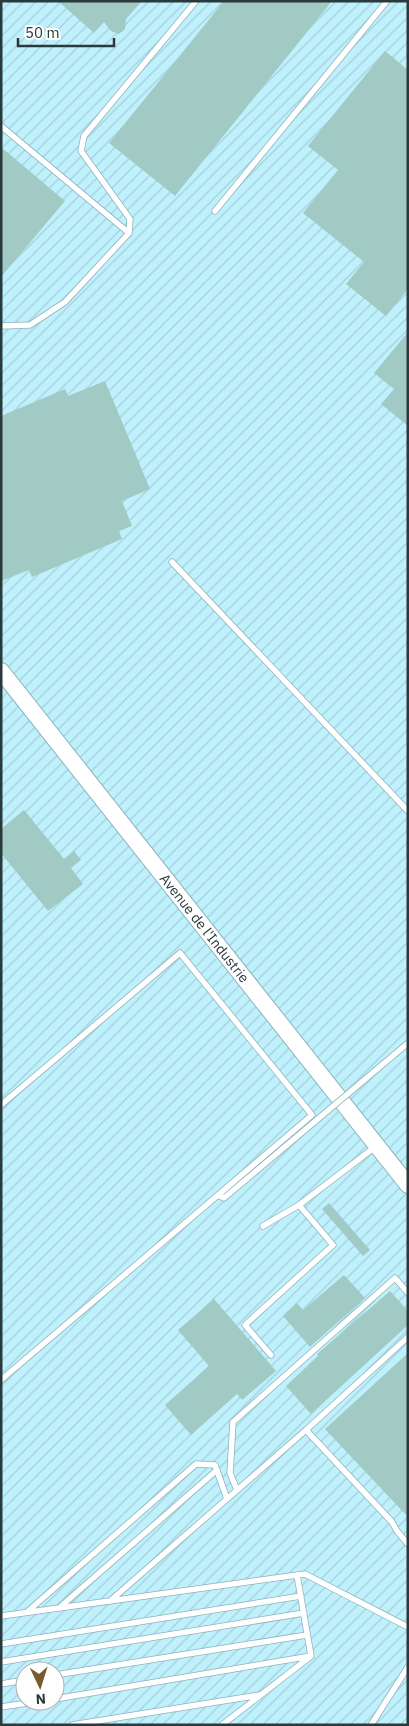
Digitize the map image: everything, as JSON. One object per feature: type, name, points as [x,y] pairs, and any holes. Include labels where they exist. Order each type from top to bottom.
[{"type":"street","name":"Avenue de l'Industrie","points":[[1,671],[408,1185]]},
{"type":"lane","points":[[1,326],[30,325],[65,302],[129,234],[130,220],[81,151],[84,136],[196,1]]},
{"type":"lane","points":[[214,211],[387,1]]},
{"type":"lane","points":[[1,126],[129,234]]},
{"type":"lane","points":[[172,562],[408,811]]},
{"type":"lane","points":[[1,1105],[180,953],[312,1115],[1,1380]]},
{"type":"lane","points":[[218,1195],[224,1198],[408,1043]]},
{"type":"lane","points":[[263,1226],[299,1205],[377,1146]]},
{"type":"lane","points":[[271,1355],[244,1325],[333,1245],[299,1205]]},
{"type":"lane","points":[[237,1490],[230,1473],[232,1422],[396,1278],[408,1293]]},
{"type":"lane","points":[[110,1601],[306,1430],[408,1337]]},
{"type":"lane","points":[[306,1430],[392,1522],[408,1544]]},
{"type":"lane","points":[[26,1613],[196,1464],[215,1465],[227,1499]]},
{"type":"lane","points":[[59,1608],[217,1470]]},
{"type":"lane","points":[[1,1616],[305,1574],[408,1627]]},
{"type":"lane","points":[[297,1575],[311,1656]]},
{"type":"lane","points":[[1,1644],[301,1596]]},
{"type":"lane","points":[[1,1662],[304,1613]]},
{"type":"lane","points":[[65,1673],[308,1635]]},
{"type":"lane","points":[[222,1725],[311,1656]]},
{"type":"lane","points":[[65,1697],[311,1656]]},
{"type":"lane","points":[[371,1725],[408,1667]]},
{"type":"lane","points":[[1,1684],[15,1682]]},
{"type":"lane","points":[[72,1725],[262,1694]]},
{"type":"lane","points":[[1,1708],[15,1705]]},
{"type":"shaded area","points":[[1,1],[408,1],[408,1725],[1,1725]]},
{"type":"building","points":[[58,1],[142,1],[126,19],[125,29],[119,34],[111,31],[104,22],[94,33]]},
{"type":"building","points":[[224,1],[332,1],[175,196],[109,143]]},
{"type":"building","points":[[385,51],[408,70],[408,289],[386,316],[346,284],[364,262],[303,213],[338,170],[308,146]]},
{"type":"building","points":[[1,147],[65,201],[1,277]]},
{"type":"building","points":[[408,332],[408,426],[381,404],[394,389],[374,373]]},
{"type":"building","points":[[105,381],[150,489],[122,501],[132,526],[119,531],[122,539],[32,577],[29,570],[1,581],[1,416],[65,389],[68,396]]},
{"type":"building","points":[[24,810],[64,859],[74,851],[81,860],[71,868],[83,884],[48,911],[1,853],[1,829]]},
{"type":"building","points":[[329,1203],[370,1250],[363,1256],[322,1209]]},
{"type":"building","points":[[344,1275],[365,1298],[310,1347],[283,1316],[297,1303],[303,1310]]},
{"type":"building","points":[[390,1291],[408,1311],[408,1325],[311,1414],[286,1386],[318,1356],[317,1354]]},
{"type":"building","points":[[214,1299],[276,1371],[242,1400],[237,1394],[191,1435],[165,1405],[209,1366],[178,1330]]},
{"type":"building","points":[[408,1353],[408,1517],[325,1429]]}]
